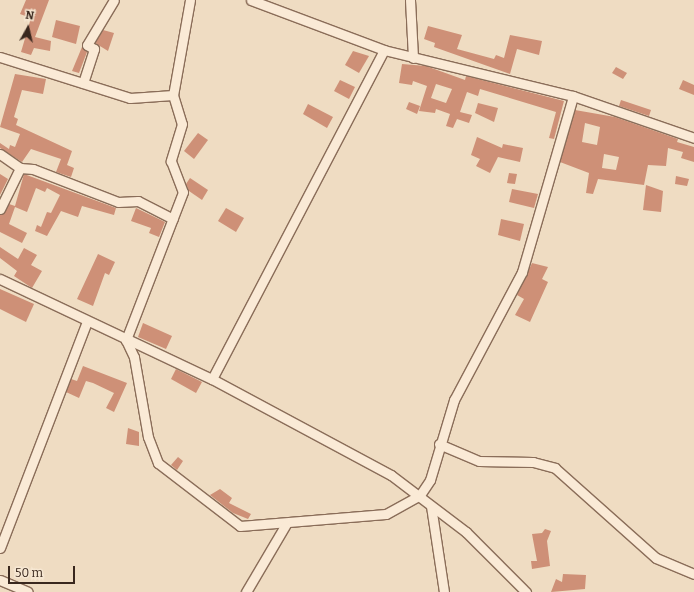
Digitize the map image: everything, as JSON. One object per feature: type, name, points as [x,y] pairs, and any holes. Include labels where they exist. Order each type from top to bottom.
[{"type":"street","points":[[83,83],[94,49],[88,45],[114,0]]},
{"type":"street","points":[[190,0],[173,95],[182,124],[171,161],[183,192],[126,340],[134,357],[148,437],[158,463],[240,526],[286,524],[386,514],[420,495],[430,480],[439,444],[454,400],[522,272],[573,96]]},
{"type":"street","points":[[251,0],[384,50],[413,58],[481,71],[573,96],[694,138]]},
{"type":"street","points":[[410,0],[413,58]]},
{"type":"street","points":[[212,379],[384,50]]},
{"type":"street","points":[[0,57],[130,98],[173,95]]},
{"type":"street","points":[[0,154],[20,168],[33,169],[118,202],[138,201],[173,219]]},
{"type":"street","points":[[0,209],[20,168]]},
{"type":"street","points":[[0,279],[126,340],[212,379],[348,449],[420,495],[431,506],[466,532],[526,592]]},
{"type":"street","points":[[0,548],[87,321]]},
{"type":"street","points":[[439,444],[479,461],[533,462],[555,468],[656,558],[694,574]]},
{"type":"street","points":[[431,506],[444,592]]},
{"type":"street","points":[[246,592],[286,524]]},
{"type":"street","points":[[0,580],[28,592]]},
{"type":"building","points":[[26,0],[49,0],[35,37],[51,41],[50,51],[34,48],[31,55],[21,52],[31,18],[20,14]]},
{"type":"building","points":[[56,20],[80,26],[76,44],[52,37]]},
{"type":"building","points":[[428,26],[462,35],[457,49],[494,59],[496,55],[504,58],[510,35],[542,41],[539,55],[517,49],[510,74],[434,47],[435,43],[424,39]]},
{"type":"building","points":[[103,30],[114,33],[108,51],[95,43]]},
{"type":"building","points":[[82,47],[87,52],[79,73],[72,71]]},
{"type":"building","points":[[353,51],[369,56],[359,73],[345,65]]},
{"type":"building","points":[[402,64],[426,66],[465,80],[466,76],[564,101],[554,139],[549,138],[556,112],[480,89],[478,96],[467,92],[460,112],[472,115],[469,123],[457,119],[453,128],[446,126],[450,114],[436,109],[435,113],[419,111],[427,86],[413,81],[412,85],[399,83]],"holes":[[[436,84],[452,89],[446,103],[431,98]]]},
{"type":"building","points":[[616,67],[627,73],[623,79],[612,73]]},
{"type":"building","points":[[15,74],[46,79],[43,94],[22,90],[14,117],[18,119],[16,125],[72,151],[67,165],[74,168],[71,177],[56,172],[61,159],[31,149],[22,162],[0,148],[0,143],[9,149],[10,145],[15,147],[20,134],[0,127]]},
{"type":"building","points":[[340,80],[355,87],[349,99],[334,91]]},
{"type":"building","points":[[683,80],[694,85],[694,95],[679,89]]},
{"type":"building","points":[[621,100],[651,110],[649,116],[619,106]]},
{"type":"building","points":[[409,102],[420,106],[417,114],[406,109]]},
{"type":"building","points":[[478,103],[498,108],[494,122],[475,113]]},
{"type":"building","points":[[308,104],[333,117],[327,128],[303,114]]},
{"type":"building","points":[[575,110],[615,117],[678,139],[677,142],[694,147],[694,162],[681,158],[683,152],[668,148],[666,166],[648,165],[644,185],[598,179],[593,194],[586,193],[589,173],[560,162]],"holes":[[[585,123],[600,127],[597,145],[582,142]],[[604,154],[619,157],[616,170],[602,168]]]},
{"type":"building","points":[[198,133],[208,140],[194,159],[184,151]]},
{"type":"building","points":[[477,137],[502,148],[503,144],[523,148],[520,162],[498,157],[490,173],[476,166],[480,159],[471,155]]},
{"type":"building","points":[[509,173],[517,174],[515,184],[507,183]]},
{"type":"building","points":[[0,174],[8,179],[0,195]]},
{"type":"building","points":[[24,174],[116,208],[114,215],[82,206],[78,217],[61,211],[47,236],[35,231],[37,225],[41,227],[47,212],[51,213],[60,195],[47,188],[45,192],[36,188],[27,212],[15,207],[9,224],[27,233],[22,243],[0,232],[0,215],[9,204],[15,206]]},
{"type":"building","points":[[676,176],[689,179],[687,186],[675,184]]},
{"type":"building","points":[[190,178],[208,190],[202,200],[189,191],[186,184]]},
{"type":"building","points":[[646,185],[663,191],[661,212],[643,210]]},
{"type":"building","points":[[512,189],[538,194],[534,208],[509,202]]},
{"type":"building","points":[[136,208],[165,222],[159,237],[149,233],[151,228],[131,221]]},
{"type":"building","points":[[226,208],[244,218],[236,232],[218,221]]},
{"type":"building","points":[[501,219],[524,224],[520,241],[498,235]]},
{"type":"building","points":[[0,247],[18,259],[24,248],[37,255],[31,265],[42,271],[32,288],[14,276],[17,271],[0,258]]},
{"type":"building","points":[[98,254],[115,262],[109,275],[105,273],[93,306],[77,299]]},
{"type":"building","points":[[532,263],[548,267],[542,279],[548,282],[530,322],[515,315],[524,299],[517,295]]},
{"type":"building","points":[[0,289],[34,304],[26,322],[0,309]]},
{"type":"building","points":[[143,323],[172,336],[166,349],[138,337]]},
{"type":"building","points":[[83,366],[127,383],[114,412],[106,408],[114,393],[93,383],[86,381],[79,398],[66,392],[71,379],[77,381]]},
{"type":"building","points":[[176,369],[202,382],[196,393],[171,379]]},
{"type":"building","points":[[128,428],[139,432],[139,446],[126,444]]},
{"type":"building","points":[[178,457],[183,461],[177,470],[171,465]]},
{"type":"building","points":[[220,489],[232,498],[229,503],[251,514],[248,519],[233,513],[210,495]]},
{"type":"building","points":[[545,529],[551,531],[547,541],[550,566],[532,569],[531,561],[537,561],[532,534],[542,533]]},
{"type":"building","points":[[563,574],[586,575],[585,589],[551,592],[556,579],[562,582]]}]
